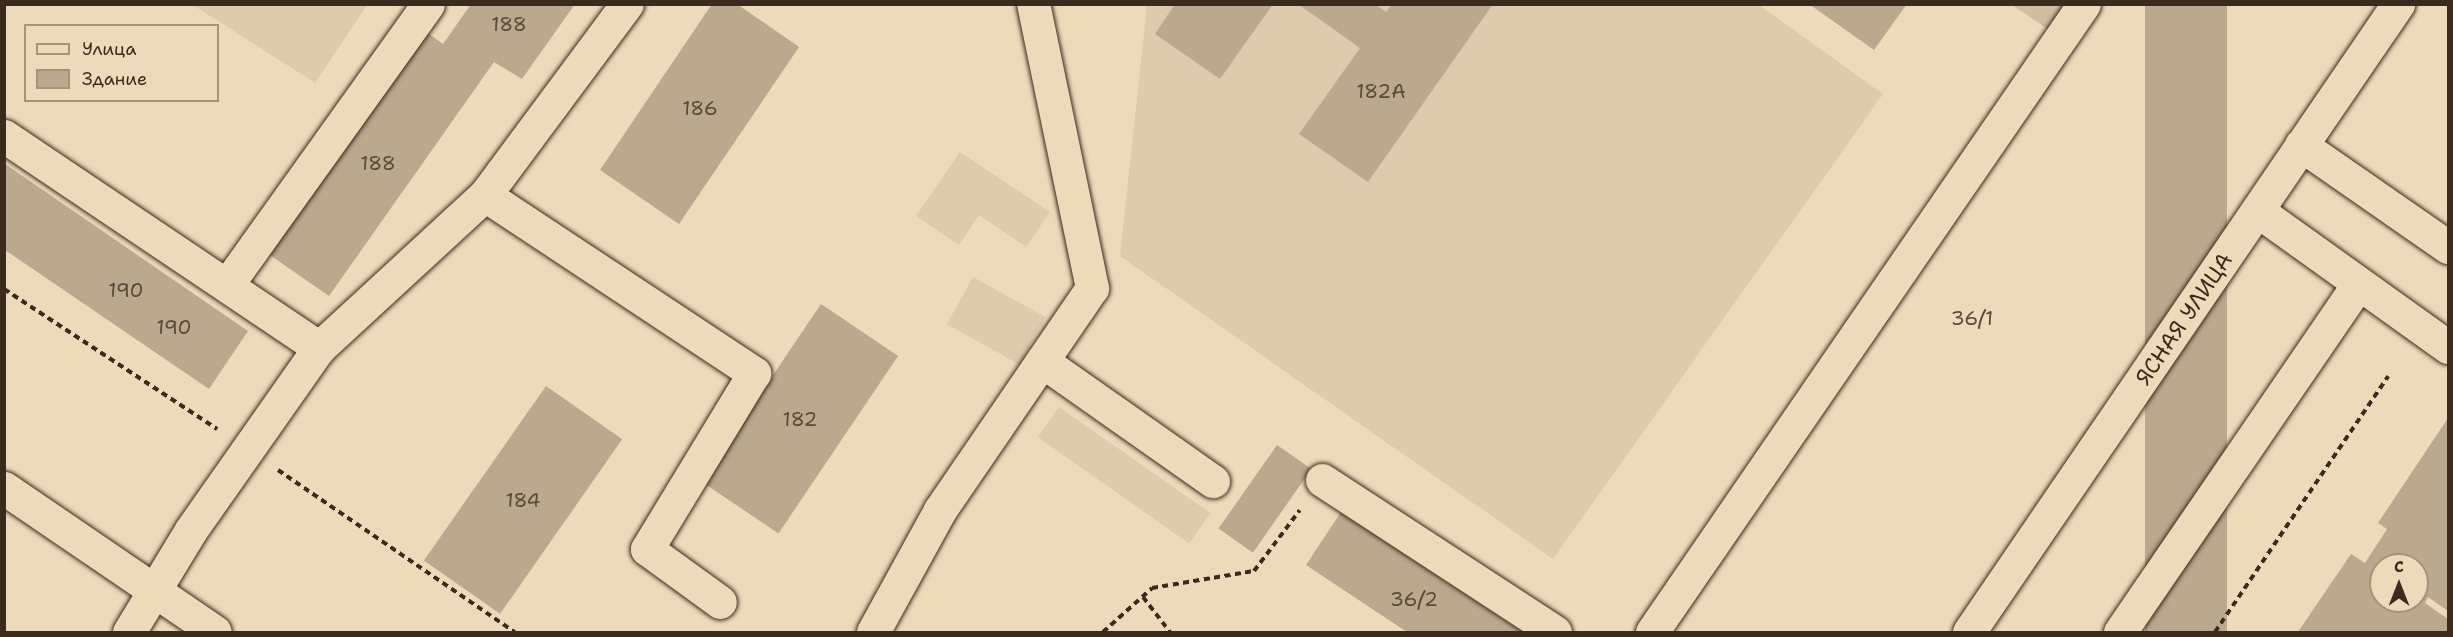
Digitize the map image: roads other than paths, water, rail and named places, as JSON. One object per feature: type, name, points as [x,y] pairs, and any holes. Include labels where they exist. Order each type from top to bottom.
[{"type":"street","points":[[227,285],[428,4]]},
{"type":"street","points":[[129,633],[154,591],[319,348],[485,195],[627,4]]},
{"type":"street","points":[[873,633],[940,510],[1092,288],[1033,4]]},
{"type":"street","points":[[1652,633],[2084,4]]},
{"type":"street","name":"ЯСНАЯ УЛИЦА","points":[[1969,633],[2398,4]]},
{"type":"street","points":[[4,135],[319,348]]},
{"type":"street","points":[[2301,145],[2448,247]]},
{"type":"street","points":[[485,195],[754,373],[647,549],[720,602]]},
{"type":"street","points":[[2258,211],[2358,285],[2448,347]]},
{"type":"street","points":[[2120,633],[2358,285]]},
{"type":"street","points":[[1042,361],[1213,481]]},
{"type":"street","points":[[1322,480],[1554,633]]},
{"type":"street","points":[[4,488],[215,633]]}]
